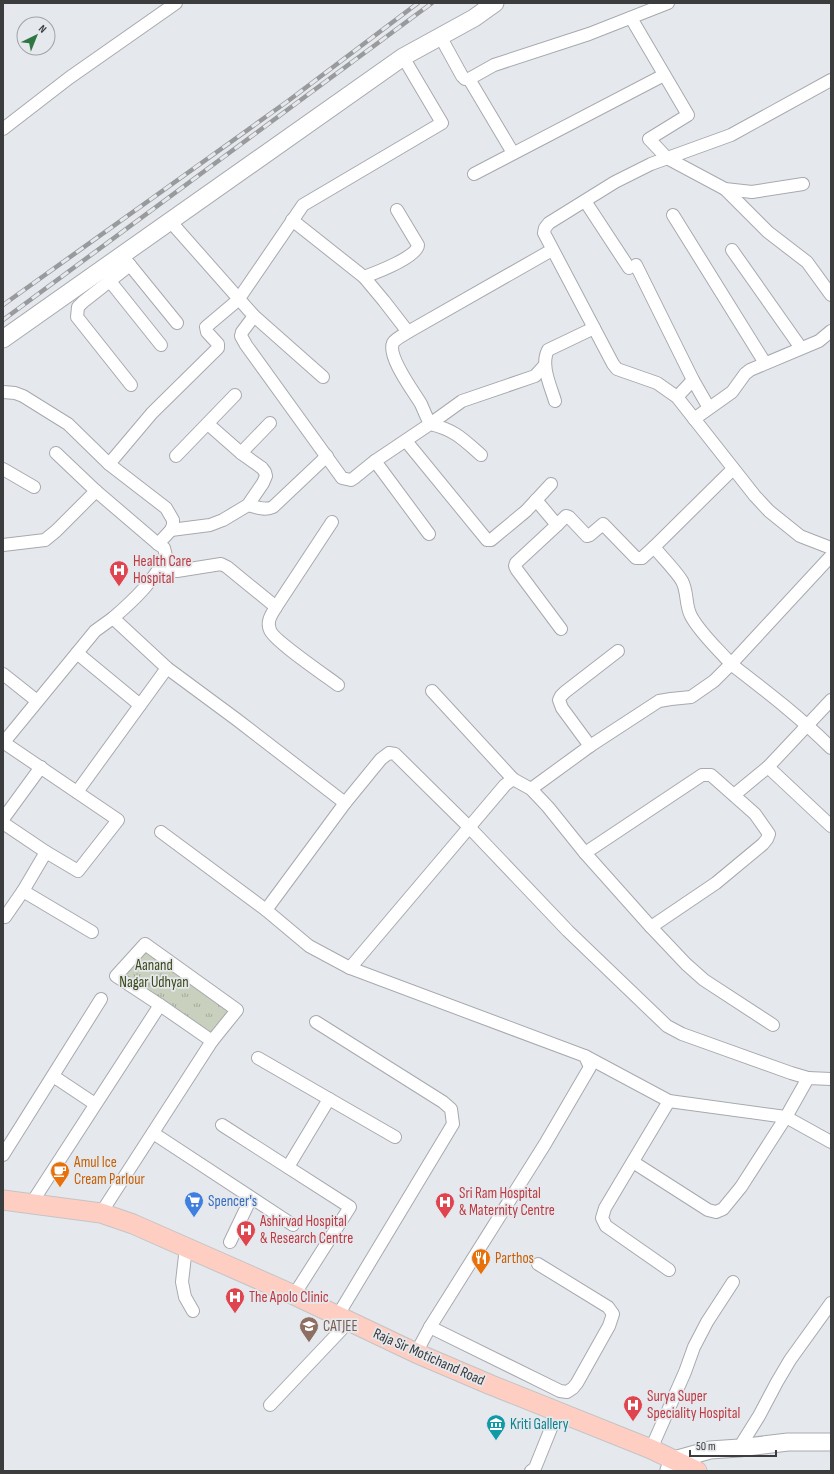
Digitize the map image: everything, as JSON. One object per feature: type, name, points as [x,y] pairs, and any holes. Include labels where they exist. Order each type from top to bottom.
[{"type":"main road","name":"Raja Sir Motichand Road","points":[[3,1200],[101,1213],[133,1224],[186,1252],[294,1295],[340,1322],[416,1353],[556,1416],[651,1449],[671,1467]]},
{"type":"main road","points":[[3,1214],[99,1223],[186,1252],[272,1299],[340,1322],[452,1381],[556,1416],[671,1467],[697,1471]]},
{"type":"street","points":[[3,129],[69,78],[176,3]]},
{"type":"street","points":[[131,385],[77,316],[78,307],[109,280],[126,260],[170,221],[402,57],[474,18],[495,3]]},
{"type":"street","points":[[440,36],[462,76],[465,79],[469,79],[494,65],[589,34],[668,3]]},
{"type":"street","points":[[631,18],[688,115],[649,139],[667,158],[725,189],[768,232],[808,262],[831,295]]},
{"type":"street","points":[[109,464],[152,413],[217,350],[219,345],[207,332],[206,327],[238,300],[303,205],[442,124],[402,57]]},
{"type":"street","points":[[474,174],[664,74]]},
{"type":"street","points":[[469,79],[513,153]]},
{"type":"street","points":[[831,80],[732,135],[651,164],[615,182],[549,223],[545,228],[544,233],[613,364],[617,368],[657,383],[677,397],[755,496],[800,536],[831,548]]},
{"type":"street","points":[[725,189],[752,192],[803,184]]},
{"type":"street","points":[[585,201],[633,267],[709,408]]},
{"type":"street","points":[[364,277],[390,266],[415,252],[418,248],[418,245],[397,210]]},
{"type":"street","points":[[673,215],[765,363]]},
{"type":"street","points":[[292,220],[364,277],[408,332]]},
{"type":"street","points":[[170,221],[238,300],[254,316],[323,376]]},
{"type":"street","points":[[481,455],[459,436],[445,428],[430,424],[402,374],[392,350],[393,343],[408,332],[552,250]]},
{"type":"street","points":[[732,250],[801,348]]},
{"type":"street","points":[[126,260],[177,323]]},
{"type":"street","points":[[3,339],[126,260]]},
{"type":"street","points":[[109,280],[161,344]]},
{"type":"street","points":[[254,316],[242,332],[241,336],[246,345],[342,478],[347,480],[354,478],[375,461],[462,401],[535,376],[545,365]]},
{"type":"street","points":[[555,401],[545,365],[545,356],[548,350],[594,328]]},
{"type":"street","points":[[694,419],[732,392],[738,386],[745,374],[750,370],[819,341],[831,332]]},
{"type":"street","points":[[677,397],[693,380]]},
{"type":"street","points":[[3,392],[15,393],[23,396],[68,424],[109,464],[166,508],[173,520],[173,525],[171,530],[158,544]]},
{"type":"street","points":[[176,456],[235,396]]},
{"type":"street","points":[[241,453],[270,423]]},
{"type":"street","points":[[171,530],[210,525],[223,520],[248,505],[264,483],[266,476],[262,468],[241,453],[208,424]]},
{"type":"street","points":[[406,441],[487,540],[491,540],[514,521],[551,484]]},
{"type":"street","points":[[3,823],[46,852],[78,871],[118,820],[3,742],[95,631],[113,618],[135,598],[156,575],[166,556],[166,551],[164,548],[96,491],[56,453]]},
{"type":"street","points":[[248,505],[264,509],[273,507],[327,456]]},
{"type":"street","points":[[375,461],[430,534]]},
{"type":"street","points":[[3,469],[34,487]]},
{"type":"street","points":[[561,629],[516,570],[515,566],[516,563],[566,516],[587,536],[603,524],[636,558],[639,559],[654,547],[733,469]]},
{"type":"street","points":[[3,545],[45,540],[96,491]]},
{"type":"street","points":[[536,500],[557,525]]},
{"type":"street","points":[[332,522],[268,620],[270,632],[292,651],[338,685]]},
{"type":"street","points":[[654,547],[682,580],[685,591],[686,605],[691,616],[731,664],[809,725],[831,748]]},
{"type":"street","points":[[531,789],[590,746],[659,701],[691,697],[714,681],[831,556]]},
{"type":"street","points":[[161,566],[177,571],[221,564],[227,567],[276,607]]},
{"type":"street","points":[[113,618],[167,668],[345,803]]},
{"type":"street","points":[[590,746],[562,708],[559,700],[565,692],[618,651]]},
{"type":"street","points":[[77,653],[140,705]]},
{"type":"street","points":[[77,792],[167,668]]},
{"type":"street","points":[[3,674],[37,702]]},
{"type":"street","points":[[432,691],[514,779],[531,789],[548,807],[585,853],[686,964],[704,980],[773,1025]]},
{"type":"street","points":[[734,795],[768,767],[831,700]]},
{"type":"street","points":[[266,910],[345,803],[381,759],[389,753],[394,754],[469,827],[568,931],[668,1026],[682,1034],[791,1073],[808,1078],[831,1079]]},
{"type":"street","points":[[768,767],[831,826]]},
{"type":"street","points":[[3,819],[41,768]]},
{"type":"street","points":[[585,853],[702,776],[710,775],[755,814],[767,830],[769,834],[768,839],[716,883],[651,927]]},
{"type":"street","points":[[350,968],[505,785],[514,779]]},
{"type":"street","points":[[161,832],[266,910],[309,946],[350,968],[585,1056],[669,1101],[786,1117],[831,1142]]},
{"type":"street","points":[[3,915],[5,917],[23,891],[46,852]]},
{"type":"street","points":[[23,891],[92,932]]},
{"type":"street","points":[[101,1213],[212,1041],[237,1010],[144,944],[116,976],[212,1041]]},
{"type":"street","points":[[3,1155],[101,999]]},
{"type":"street","points":[[31,1204],[160,1005]]},
{"type":"street","points":[[270,1405],[340,1322],[453,1124],[451,1109],[443,1102],[316,1022]]},
{"type":"street","points":[[416,1353],[430,1326],[545,1144],[590,1067],[585,1056]]},
{"type":"street","points":[[258,1058],[395,1137]]},
{"type":"street","points":[[53,1076],[95,1104]]},
{"type":"street","points":[[634,1162],[708,1210],[716,1212],[723,1209],[741,1187],[786,1117],[808,1078]]},
{"type":"street","points":[[288,1167],[329,1099]]},
{"type":"street","points":[[669,1101],[634,1162],[605,1208],[602,1218],[606,1226],[669,1270]]},
{"type":"street","points":[[222,1125],[350,1207],[294,1295]]},
{"type":"street","points":[[153,1134],[293,1225]]},
{"type":"street","points":[[230,1242],[251,1198]]},
{"type":"street","points":[[186,1252],[182,1282],[185,1297],[193,1311]]},
{"type":"street","points":[[430,1326],[560,1391],[567,1392],[577,1383],[609,1326],[613,1314],[608,1307],[538,1264]]},
{"type":"street","points":[[651,1449],[685,1372],[694,1347],[707,1322],[733,1282]]},
{"type":"street","points":[[739,1448],[759,1416],[790,1360],[831,1303]]},
{"type":"street","points":[[532,1471],[535,1468],[556,1416]]},
{"type":"street","points":[[671,1467],[710,1450],[829,1438]]},
{"type":"green space","name":"Aanand Nagar Udhyan","points":[[147,946],[233,1007],[212,1035],[119,973]]},
{"type":"railway","points":[[3,305],[288,101],[418,3]]},
{"type":"railway","points":[[3,320],[432,3]]},
{"type":"place","name":"Health Care Hospital","points":[[119,587]]},
{"type":"place","name":"Amul Ice Cream Parlour","points":[[60,1188]]},
{"type":"place","name":"Spencer's","points":[[194,1218]]},
{"type":"place","name":"Sri Ram Hospital & Maternity Centre","points":[[445,1219]]},
{"type":"place","name":"Ashirvad Hospital & Research Centre","points":[[246,1247]]},
{"type":"place","name":"Parthos","points":[[481,1275]]},
{"type":"place","name":"The Apolo Clinic","points":[[235,1314]]},
{"type":"place","name":"CATJEE","points":[[309,1343]]},
{"type":"place","name":"Surya Super Speciality Hospital","points":[[633,1422]]},
{"type":"place","name":"Kriti Gallery","points":[[496,1441]]}]
